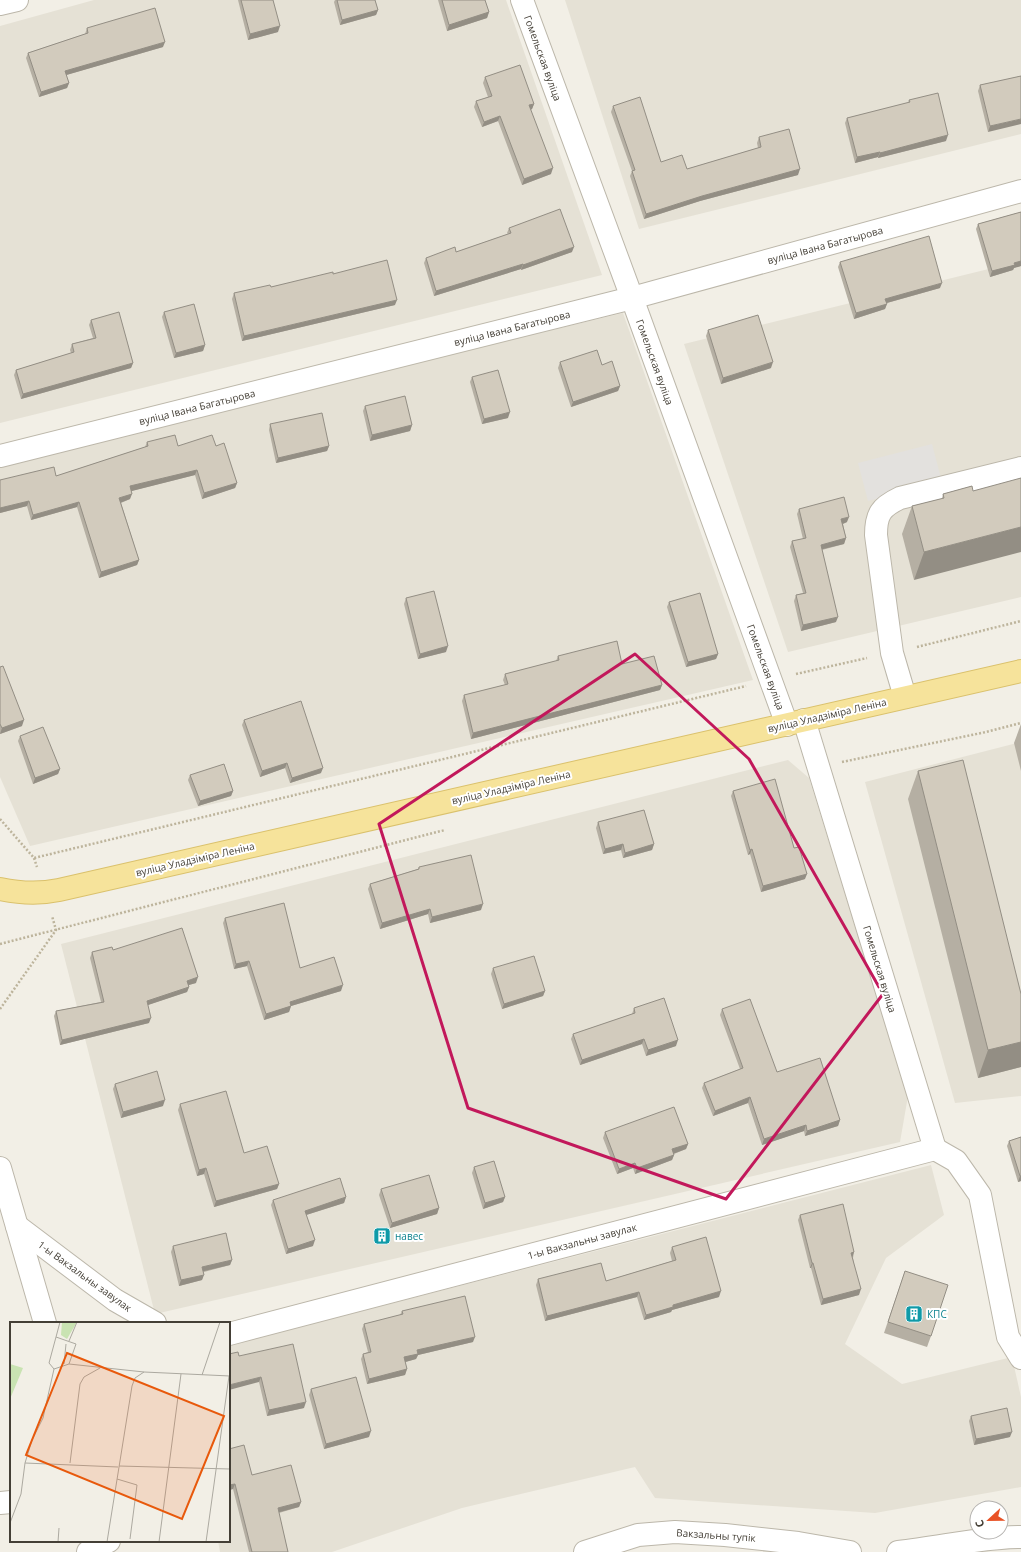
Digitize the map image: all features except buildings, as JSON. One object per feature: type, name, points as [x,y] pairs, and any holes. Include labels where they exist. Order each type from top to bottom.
[{"type":"main road","name":"вуліца Уладзіміра Леніна","points":[[0,889],[11,892],[45,893],[1021,671]]},
{"type":"street","points":[[0,4],[17,0]]},
{"type":"street","name":"Гомельская вуліца","points":[[522,0],[771,680],[819,767],[935,1149]]},
{"type":"street","name":"вуліца Івана Багатырова","points":[[0,456],[632,298],[1021,191]]},
{"type":"street","points":[[905,697],[892,653],[876,535],[876,523],[878,516],[883,508],[900,498],[1021,468]]},
{"type":"street","points":[[935,1149],[956,1160],[980,1194],[1008,1337],[1021,1358]]},
{"type":"street","name":"1-ы Вакзальны завулак","points":[[230,1334],[935,1149]]},
{"type":"street","points":[[0,1168],[45,1322]]},
{"type":"street","name":"1-ы Вакзальны завулак","points":[[17,1226],[115,1300],[152,1322]]},
{"type":"street","points":[[0,1503],[10,1502]]},
{"type":"street","name":"Вакзальны тупік","points":[[585,1552],[638,1535],[675,1532],[725,1534],[798,1543],[850,1552]]},
{"type":"street","points":[[898,1552],[930,1549],[998,1537],[1021,1537]]},
{"type":"street","points":[[88,1552],[107,1542]]},
{"type":"street","points":[[115,1542],[125,1552]]},
{"type":"path","points":[[0,819],[34,858],[1021,621]]},
{"type":"path","points":[[819,767],[986,732],[1021,723]]},
{"type":"path","points":[[0,944],[451,828]]},
{"type":"path","points":[[0,1009],[56,930]]},
{"type":"highlighted area","points":[[635,654],[749,759],[883,994],[726,1199],[468,1108],[379,824]]},
{"type":"shaded area","points":[[94,0],[506,0],[602,275],[0,423],[0,26]]},
{"type":"shaded area","points":[[565,0],[1021,0],[1021,134],[639,229]]},
{"type":"shaded area","points":[[1021,261],[1021,597],[788,652],[684,344]]},
{"type":"shaded area","points":[[623,313],[753,680],[30,846],[0,777],[0,462]]},
{"type":"shaded area","points":[[932,444],[942,482],[868,501],[858,463]]},
{"type":"shaded area","points":[[1021,742],[1021,1096],[955,1103],[865,782]]},
{"type":"shaded area","points":[[788,760],[809,778],[908,1096],[900,1142],[155,1314],[61,944]]},
{"type":"shaded area","points":[[931,1165],[944,1215],[886,1258],[845,1344],[902,1384],[1012,1357],[1021,1397],[1021,1487],[875,1513],[655,1498],[635,1467],[462,1508],[332,1552],[220,1552],[218,1542],[230,1542],[230,1345]]},
{"type":"place","name":"навес","points":[[382,1236]]},
{"type":"place","name":"КПС","points":[[914,1314]]}]
